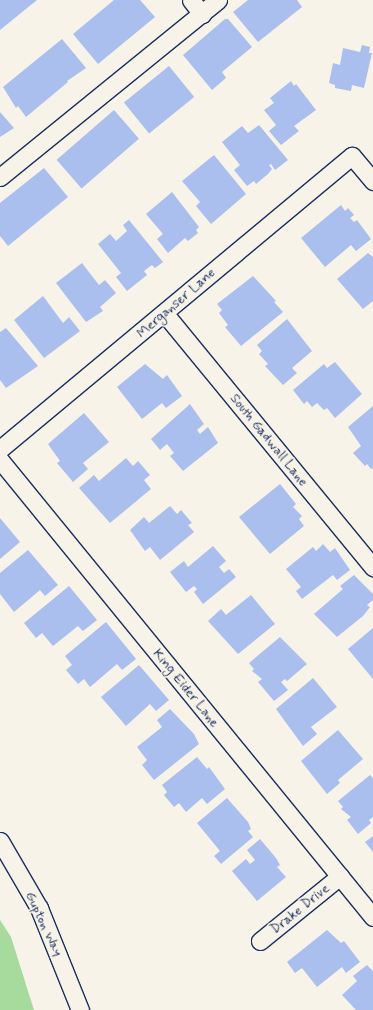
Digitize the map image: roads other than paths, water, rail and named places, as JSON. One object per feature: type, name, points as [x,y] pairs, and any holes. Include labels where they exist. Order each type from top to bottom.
[{"type":"street","points":[[191,0],[202,14]]},
{"type":"street","points":[[0,177],[218,0]]},
{"type":"street","name":"Merganser Lane","points":[[0,449],[165,314],[264,227],[352,156],[373,181]]},
{"type":"street","name":"South Gadwall Lane","points":[[165,314],[373,567]]},
{"type":"street","name":"King Eider Lane","points":[[0,460],[373,917]]},
{"type":"street","name":"Gupton Way","points":[[0,841],[39,908],[80,1010]]},
{"type":"street","name":"Drake Drive","points":[[260,941],[340,876]]}]
